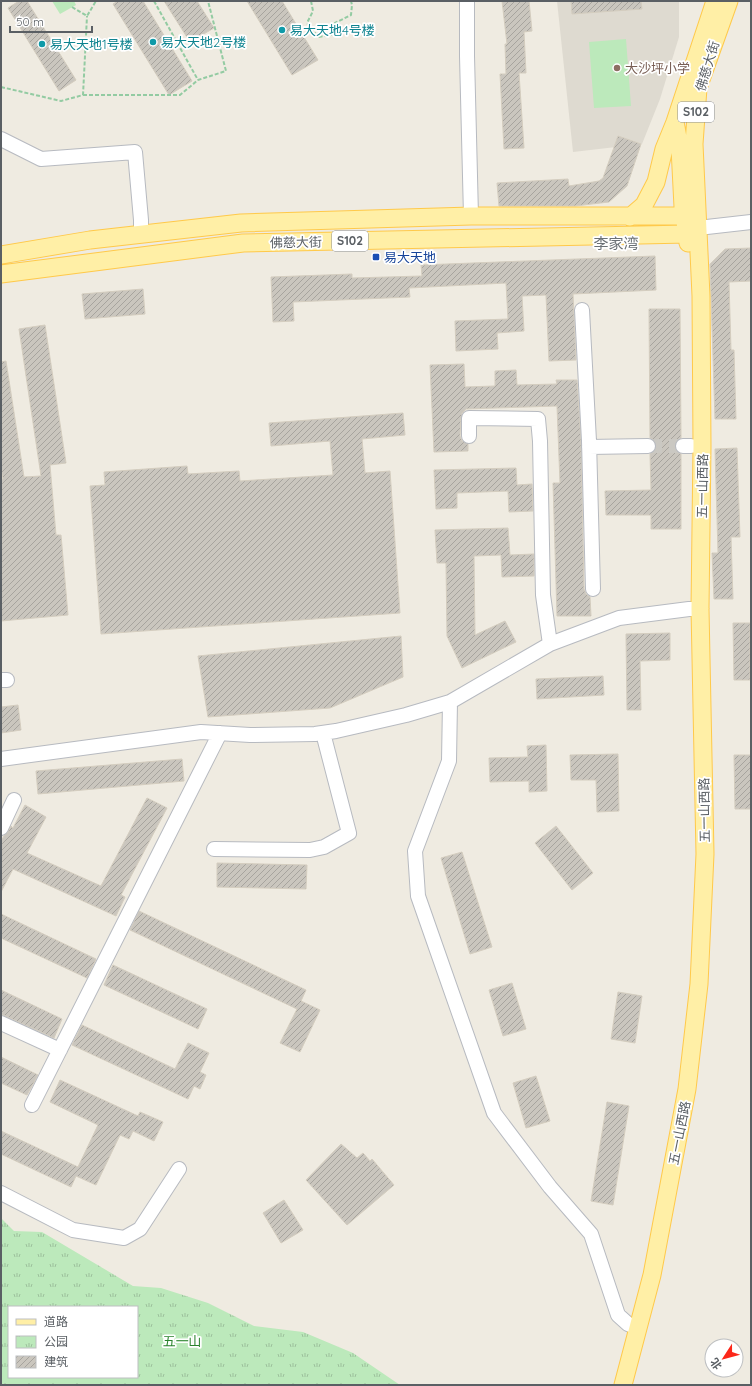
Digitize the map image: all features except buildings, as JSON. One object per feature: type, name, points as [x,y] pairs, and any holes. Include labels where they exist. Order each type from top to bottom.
[{"type":"main road","name":"佛慈大街","points":[[630,217],[644,205],[656,182],[664,149],[715,1]]},
{"type":"main road","name":"佛慈大街","points":[[1,274],[243,243],[693,231],[694,144],[698,88],[729,1]]},
{"type":"main road","points":[[674,122],[680,148],[685,216],[693,231]]},
{"type":"main road","name":"佛慈大街","points":[[1,255],[90,240],[241,223],[471,216],[685,216]]},
{"type":"main road","name":"五一山西路","points":[[611,1385],[652,1275],[687,1089],[699,984],[705,854],[687,446],[693,231]]},
{"type":"main road","name":"五一山西路","points":[[693,231],[701,296],[702,446],[695,609]]},
{"type":"main road","name":"五一山西路","points":[[623,1385],[633,1326]]},
{"type":"street","points":[[467,1],[466,56],[471,216]]},
{"type":"street","points":[[1,139],[41,159],[135,152],[141,235]]},
{"type":"street","points":[[693,231],[751,222]]},
{"type":"street","points":[[582,310],[589,447],[593,589]]},
{"type":"street","points":[[469,436],[470,418],[538,419],[540,441],[544,595],[550,644]]},
{"type":"street","points":[[589,447],[648,446]]},
{"type":"street","points":[[1,759],[201,732],[250,735],[323,733],[406,715],[450,702],[550,644],[619,618],[695,609]]},
{"type":"street","points":[[450,702],[449,761],[415,851],[418,896],[494,1113],[550,1187],[591,1234],[618,1315],[633,1326]]},
{"type":"street","points":[[32,1105],[220,733]]},
{"type":"street","points":[[214,849],[310,850],[324,846],[349,833],[323,733]]},
{"type":"street","points":[[1,828],[14,800]]},
{"type":"street","points":[[1,1023],[60,1050]]},
{"type":"street","points":[[1,1193],[73,1230],[124,1238],[140,1229],[178,1169]]},
{"type":"path","points":[[83,95],[87,16],[96,1]]},
{"type":"path","points":[[154,1],[198,80]]},
{"type":"path","points":[[1,87],[61,101],[83,95],[180,95],[198,80],[226,71],[208,1]]},
{"type":"path","points":[[311,1],[313,11],[307,23],[318,36],[331,35],[335,23],[350,15],[352,5],[351,1]]},
{"type":"path","points":[[72,7],[87,16]]},
{"type":"shaded area","name":"大沙坪小学","points":[[557,1],[679,1],[679,37],[660,99],[642,144],[573,152]]},
{"type":"green space","points":[[52,1],[74,1],[76,5],[60,14]]},
{"type":"green space","points":[[626,39],[631,106],[594,108],[589,42]]},
{"type":"green space","name":"五一山","points":[[1,1218],[14,1231],[42,1232],[133,1286],[161,1288],[208,1303],[254,1326],[303,1332],[353,1353],[400,1385],[1,1385]]},
{"type":"tunnel","points":[[648,446],[683,446]]},
{"type":"place","name":"易大天地4号楼","points":[[282,30]]},
{"type":"place","name":"易大天地2号楼","points":[[153,42]]},
{"type":"place","name":"易大天地1号楼","points":[[42,44]]},
{"type":"place","name":"大沙坪小学","points":[[617,68]]},
{"type":"place","name":"易大天地","points":[[376,257]]},
{"type":"district","name":"李家湾","points":[[616,244]]}]
